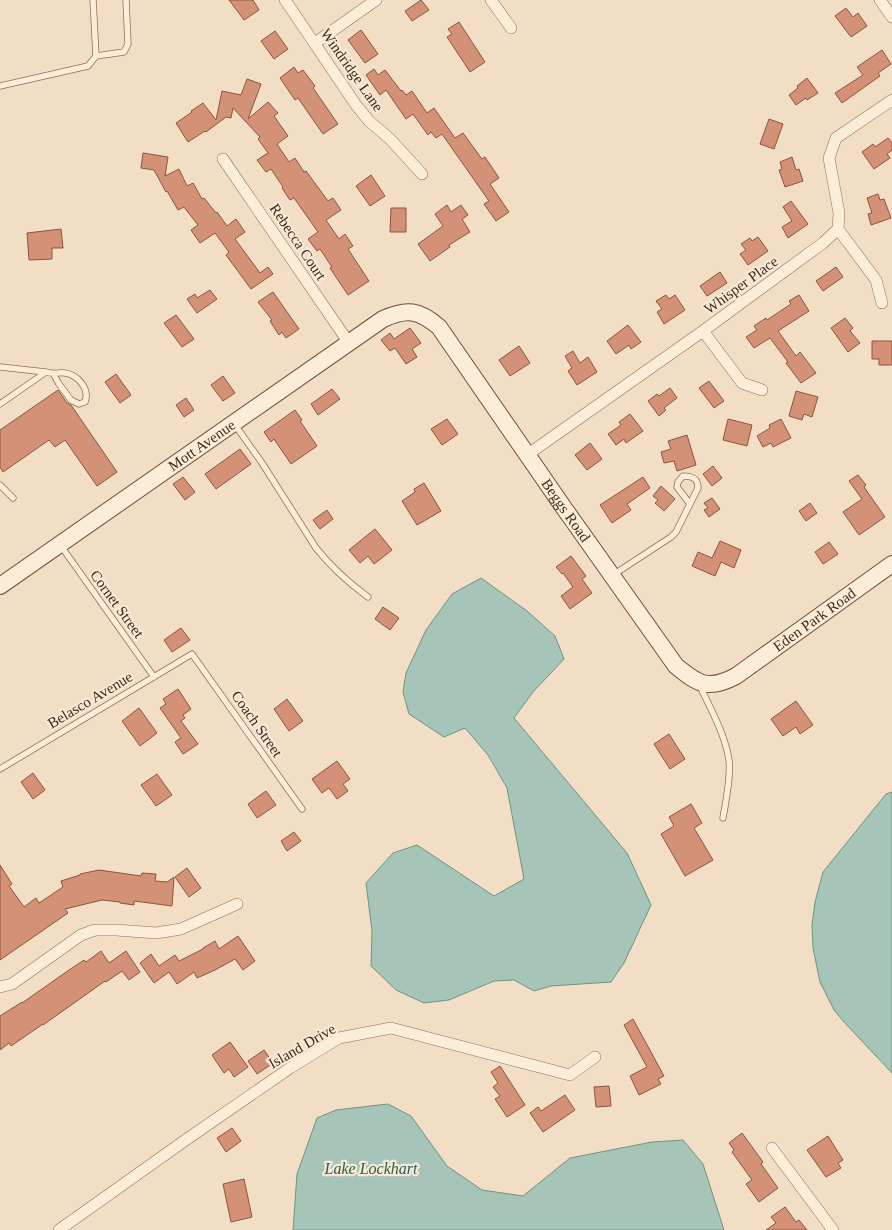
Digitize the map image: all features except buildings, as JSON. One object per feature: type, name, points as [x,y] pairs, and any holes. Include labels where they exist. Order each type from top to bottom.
[{"type":"street","name":"Windridge Lane","points":[[285,0],[356,105],[369,121],[390,139],[422,174]]},
{"type":"street","points":[[315,43],[376,0]]},
{"type":"street","points":[[491,0],[511,28]]},
{"type":"street","points":[[880,0],[892,17]]},
{"type":"street","points":[[882,303],[876,280],[838,230],[839,212],[828,158],[836,138],[892,100]]},
{"type":"street","name":"Rebecca Court","points":[[223,159],[349,343]]},
{"type":"street","name":"Whisper Place","points":[[527,455],[703,331],[838,230]]},
{"type":"street","name":"Mott Avenue","points":[[0,586],[383,319],[395,314],[408,312]]},
{"type":"street","name":"Beggs Road","points":[[408,312],[429,318],[438,327],[676,666],[692,680],[698,682]]},
{"type":"street","points":[[703,331],[742,382],[762,390]]},
{"type":"street","name":"Eden Park Road","points":[[698,682],[707,685],[724,682],[736,676],[892,564]]},
{"type":"street","points":[[0,987],[12,984],[81,935],[95,930],[156,933],[181,930],[237,904]]},
{"type":"street","name":"Island Drive","points":[[59,1230],[290,1068],[339,1038],[391,1028],[570,1075],[595,1057]]},
{"type":"street","points":[[772,1148],[833,1230]]},
{"type":"lane","points":[[0,86],[88,66],[96,56],[93,0]]},
{"type":"lane","points":[[96,56],[124,52],[128,44],[126,0]]},
{"type":"lane","points":[[0,367],[46,372],[54,375],[64,373],[72,375],[85,387],[87,397],[85,402],[79,404],[71,400],[54,375]]},
{"type":"lane","points":[[0,404],[46,372]]},
{"type":"lane","points":[[234,423],[323,558],[368,597]]},
{"type":"lane","points":[[612,576],[676,532],[686,513],[698,488],[696,479],[690,476],[683,476],[678,482],[677,487],[690,504]]},
{"type":"lane","points":[[0,484],[13,498]]},
{"type":"lane","name":"Cornet Street","points":[[60,545],[154,677]]},
{"type":"lane","name":"Belasco Avenue","points":[[0,769],[192,654]]},
{"type":"lane","name":"Coach Street","points":[[192,654],[302,809]]},
{"type":"lane","points":[[698,682],[724,740],[729,761],[728,791],[723,818]]},
{"type":"water","points":[[481,578],[527,611],[555,636],[564,659],[533,692],[514,718],[627,853],[651,905],[624,963],[611,982],[551,986],[534,991],[514,980],[494,981],[449,1000],[424,1003],[396,990],[371,966],[372,931],[366,883],[393,853],[417,845],[494,896],[524,879],[507,788],[488,755],[465,728],[444,737],[409,714],[403,692],[406,673],[426,630],[452,594]]},
{"type":"water","points":[[892,792],[892,1073],[834,1010],[820,982],[813,948],[812,925],[815,902],[823,872],[886,794]]},
{"type":"water","name":"Lake Lockhart","points":[[388,1104],[411,1116],[447,1166],[482,1190],[523,1196],[570,1158],[652,1142],[683,1140],[703,1164],[724,1230],[293,1230],[297,1174],[317,1118],[336,1110]]}]
